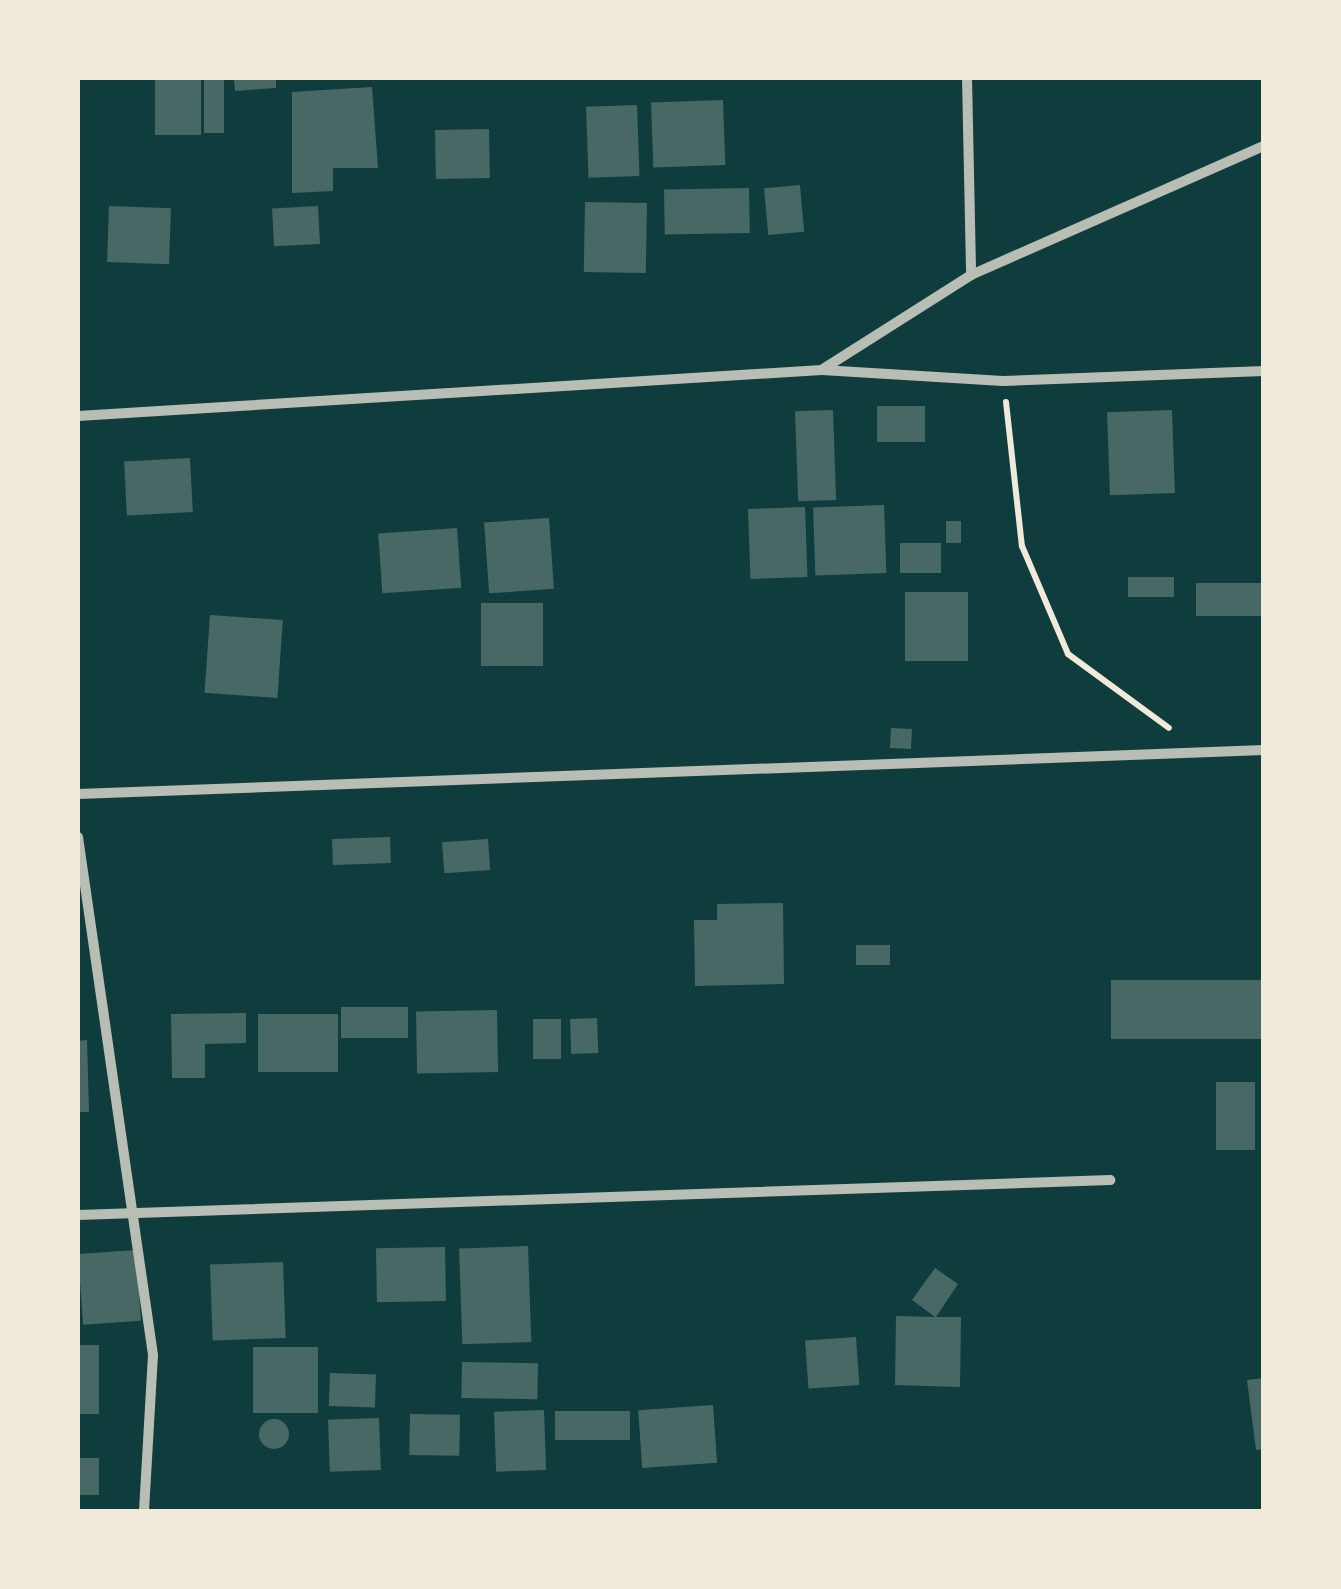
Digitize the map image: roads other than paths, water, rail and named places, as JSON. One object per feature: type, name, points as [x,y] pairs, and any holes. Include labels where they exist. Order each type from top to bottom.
[{"type":"street","points":[[967,78],[970,275]]},
{"type":"street","points":[[822,370],[970,275],[1264,146]]},
{"type":"street","points":[[78,416],[822,370],[1004,381],[1264,371]]},
{"type":"street","points":[[78,794],[1196,748],[1264,750]]},
{"type":"street","points":[[78,838],[137,1214],[152,1355],[144,1512]]},
{"type":"street","points":[[78,1215],[1110,1180]]}]
